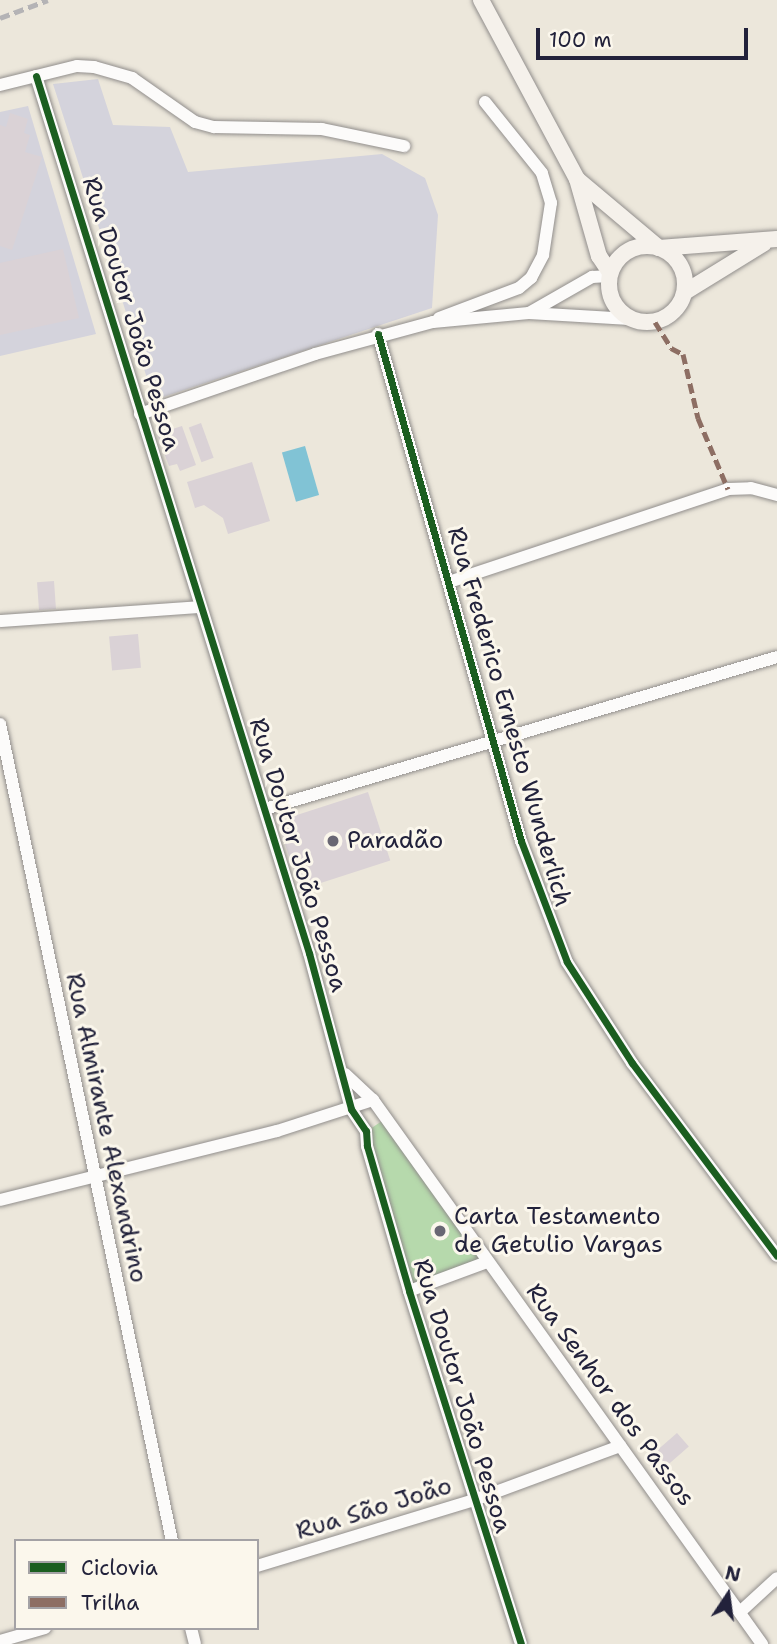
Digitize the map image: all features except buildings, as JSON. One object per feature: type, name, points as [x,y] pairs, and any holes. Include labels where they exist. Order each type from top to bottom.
[{"type":"main road","points":[[481,0],[577,179],[599,256],[609,273],[610,297],[630,319],[655,322],[668,317],[685,292],[772,240]]},
{"type":"main road","points":[[577,179],[683,270],[685,292]]},
{"type":"main road","points":[[609,273],[632,249],[772,240]]},
{"type":"street","points":[[0,85],[77,66],[114,71],[132,78],[195,122],[214,127],[322,129],[404,146]]},
{"type":"street","name":"Rua Doutor João Pessoa","points":[[36,76],[265,809],[345,1074],[351,1109],[366,1131],[367,1146],[409,1291],[521,1644]]},
{"type":"street","points":[[433,322],[519,288],[531,278],[543,255],[551,203],[542,173],[485,102]]},
{"type":"street","points":[[529,313],[592,276],[609,273]]},
{"type":"street","points":[[140,414],[378,334],[433,322],[529,313],[630,319]]},
{"type":"street","name":"Rua Frederico Ernesto Wunderlich","points":[[378,334],[491,741],[549,920],[591,1005],[777,1256]]},
{"type":"street","points":[[449,582],[728,489],[751,488],[777,495]]},
{"type":"street","points":[[0,621],[200,607]]},
{"type":"street","points":[[265,809],[777,657]]},
{"type":"street","name":"Rua Almirante Alexandrino","points":[[0,724],[172,1539]]},
{"type":"street","name":"Rua Senhor dos Passos","points":[[345,1074],[373,1100],[762,1644]]},
{"type":"street","points":[[0,1200],[351,1109],[373,1100]]},
{"type":"street","points":[[366,1131],[386,1118]]},
{"type":"street","points":[[409,1291],[487,1262]]},
{"type":"street","name":"Rua São João","points":[[259,1565],[474,1500],[620,1446]]},
{"type":"street","points":[[740,1612],[777,1578]]},
{"type":"street","points":[[0,1641],[38,1630]]},
{"type":"shaded area","points":[[98,79],[113,125],[170,127],[188,172],[382,154],[425,178],[438,215],[432,308],[154,400],[53,84]]},
{"type":"shaded area","points":[[28,106],[96,334],[0,356],[0,112]]},
{"type":"green space","points":[[385,1119],[486,1262],[410,1290],[367,1131]]},
{"type":"water","points":[[305,446],[319,495],[296,502],[282,453]]},
{"type":"railway","points":[[0,18],[48,0]]},
{"type":"marked path","points":[[655,322],[671,348],[683,354],[698,418],[728,489]]},
{"type":"cycle path","points":[[36,76],[309,953],[351,1109],[366,1131],[367,1146],[409,1291],[521,1644]]},
{"type":"cycle path","points":[[378,334],[521,841],[567,962],[632,1063],[777,1256]]},
{"type":"place","name":"Paradão","points":[[333,841]]},
{"type":"place","name":"Carta Testamento de Getulio Vargas","points":[[440,1231]]}]
